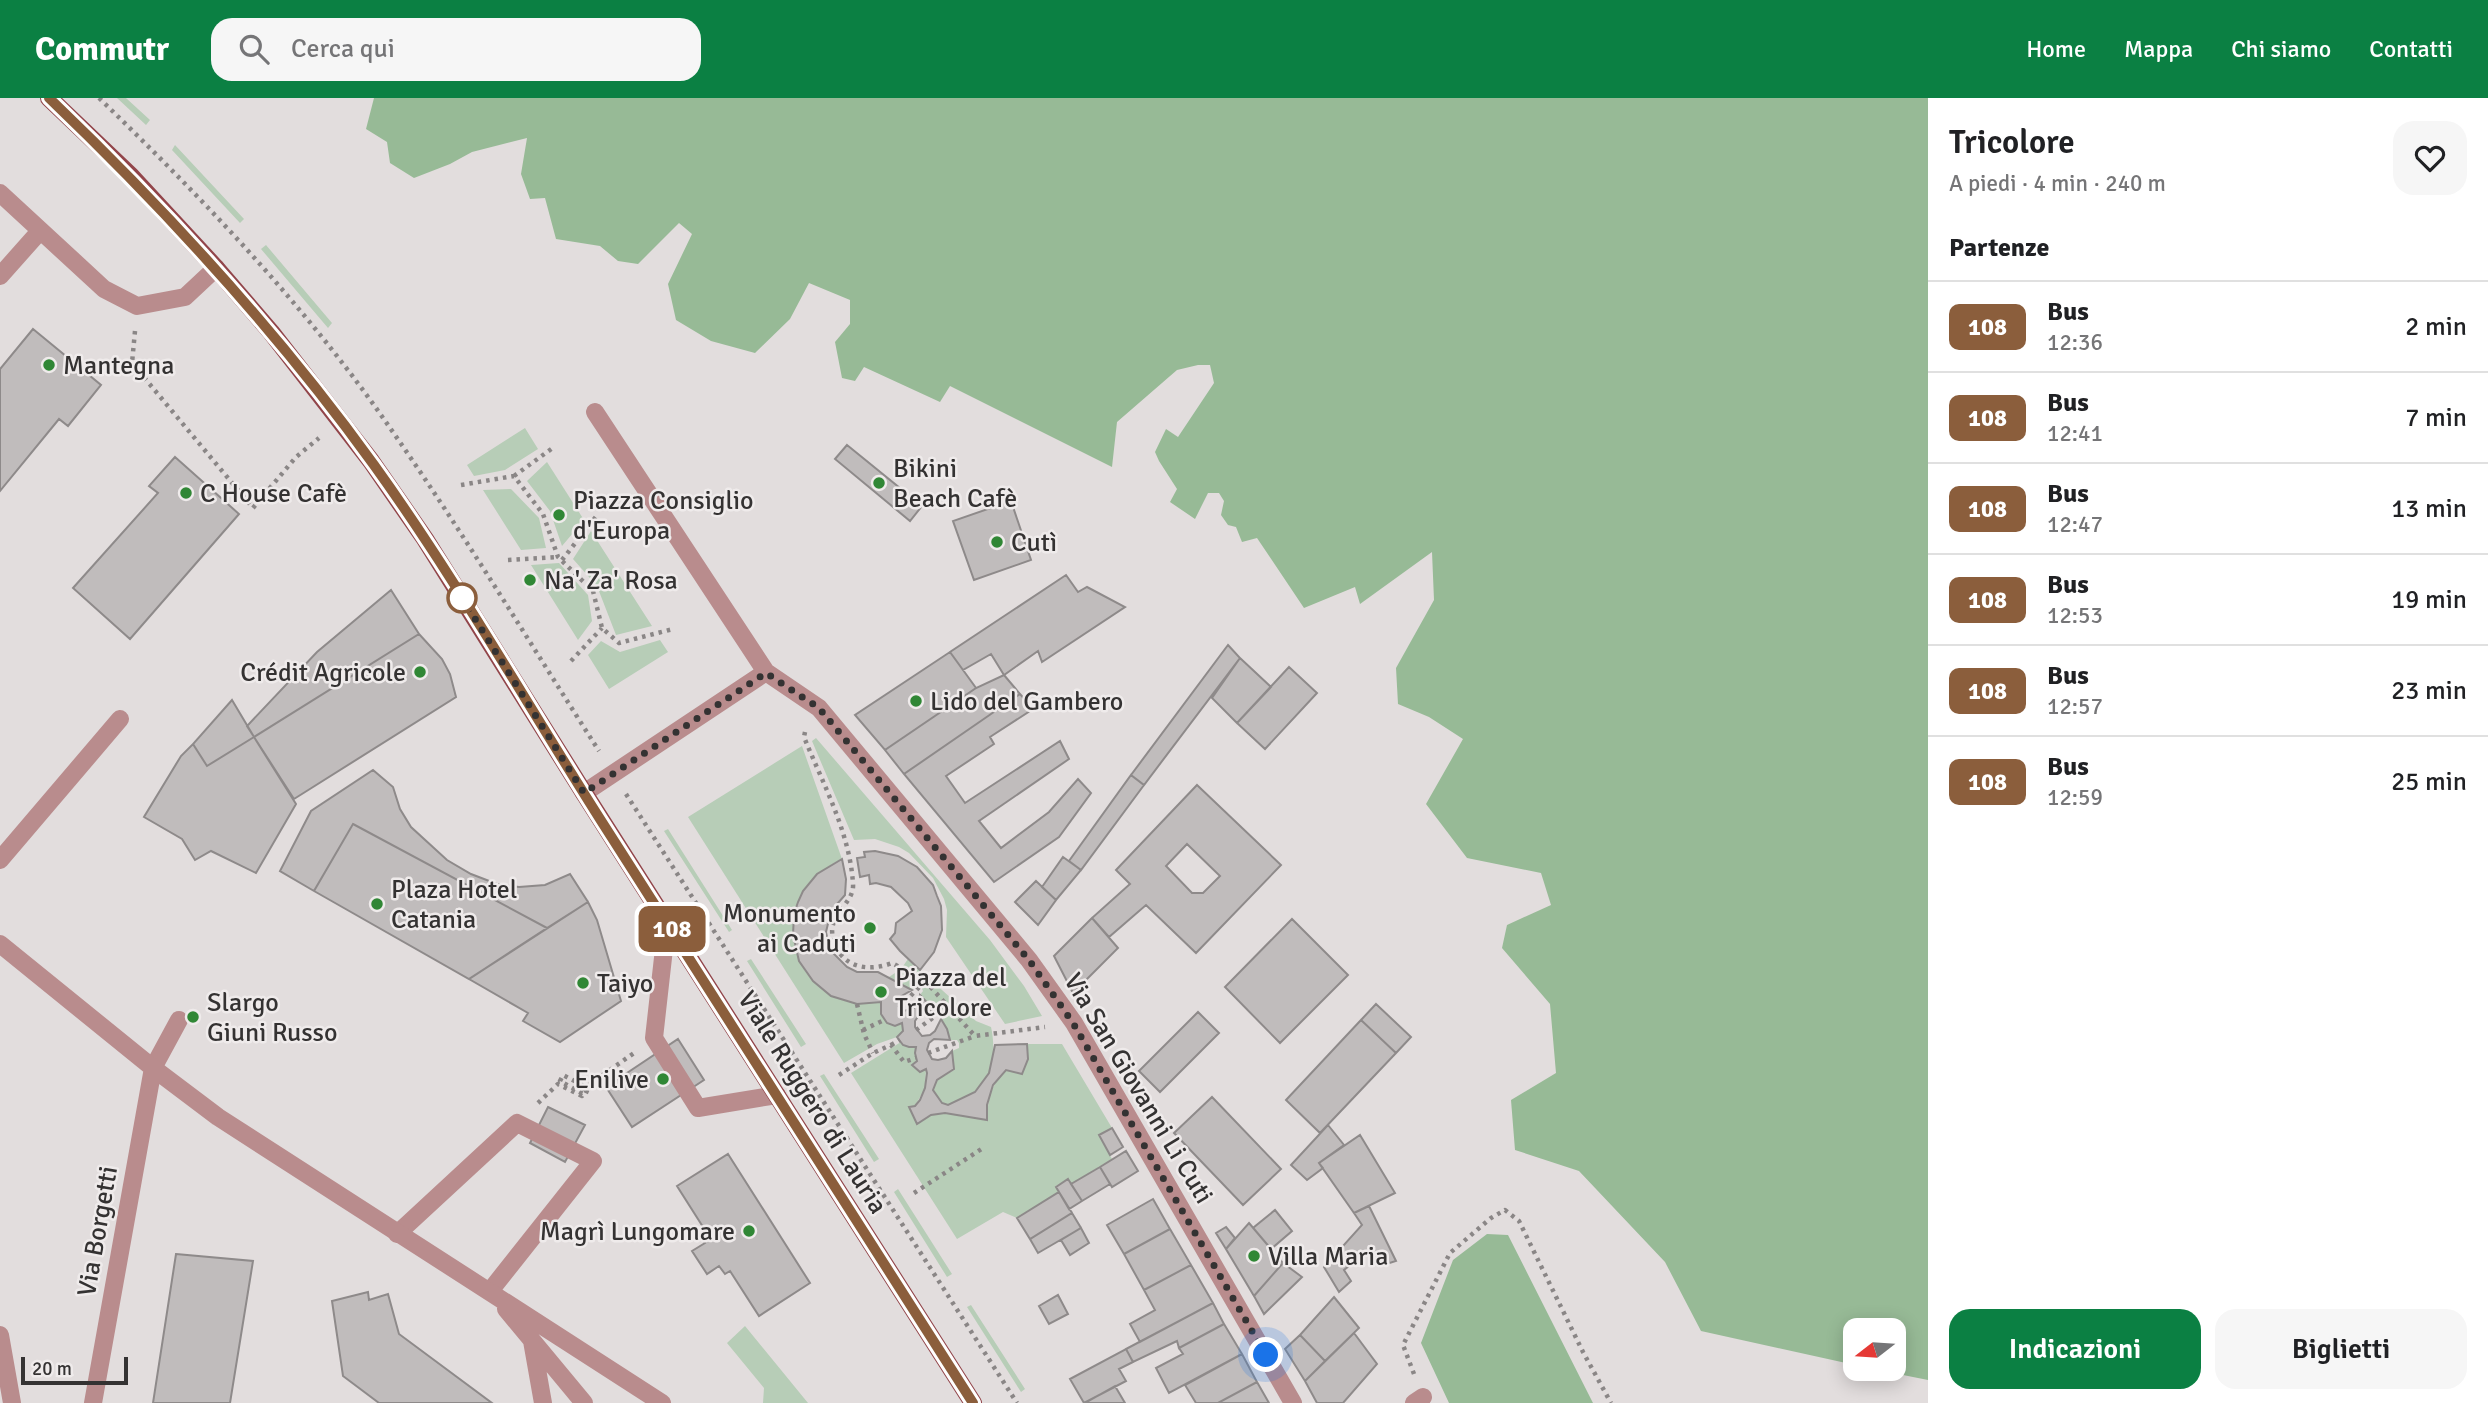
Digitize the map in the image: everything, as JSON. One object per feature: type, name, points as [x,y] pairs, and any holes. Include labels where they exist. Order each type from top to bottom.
[{"type":"main road","name":"Viale Ruggero di Lauria","points":[[49,98],[131,176],[271,332],[340,421],[425,539],[973,1403]]},
{"type":"street","points":[[0,193],[104,289],[137,306],[185,298],[216,268]]},
{"type":"street","points":[[0,276],[40,231]]},
{"type":"street","points":[[584,793],[766,673],[596,412]]},
{"type":"street","name":"Via San Giovanni Li Cuti","points":[[766,673],[819,708],[1029,960],[1073,1023],[1293,1403]]},
{"type":"street","points":[[0,860],[120,719]]},
{"type":"street","points":[[667,922],[654,1038],[698,1108],[777,1095]]},
{"type":"street","points":[[0,944],[218,1118],[662,1403]]},
{"type":"street","name":"Via Borgetti","points":[[93,1403],[153,1068],[179,1020]]},
{"type":"street","points":[[397,1234],[517,1123],[593,1161],[490,1291]]},
{"type":"street","points":[[490,1291],[584,1403]]},
{"type":"street","points":[[0,1335],[12,1403]]},
{"type":"street","points":[[531,1338],[543,1403]]},
{"type":"path","points":[[137,306],[132,363],[253,508],[296,457],[340,421]]},
{"type":"path","points":[[461,485],[514,476],[554,447]]},
{"type":"path","points":[[514,476],[543,514],[560,558],[593,591],[602,628],[619,643],[673,629]]},
{"type":"path","points":[[508,560],[560,558],[598,514]]},
{"type":"path","points":[[571,661],[602,628]]},
{"type":"path","points":[[819,708],[806,726],[804,737],[847,843],[854,887],[851,898],[840,908],[833,923],[834,939],[840,953],[852,963],[867,968],[883,967],[892,963],[925,981],[975,1036]]},
{"type":"path","points":[[900,1008],[925,981]]},
{"type":"path","points":[[857,1004],[863,1030],[873,1053]]},
{"type":"path","points":[[916,1030],[948,1007]]},
{"type":"path","points":[[863,1030],[884,1020]]},
{"type":"path","points":[[928,1054],[975,1036],[1073,1023]]},
{"type":"path","points":[[558,1084],[582,1096],[586,1087],[563,1076],[560,1081],[568,1086],[577,1090],[585,1094],[590,1084],[654,1038]]},
{"type":"path","points":[[839,1075],[873,1053],[900,1040]]},
{"type":"path","points":[[891,1045],[904,1062],[916,1058]]},
{"type":"path","points":[[914,1193],[983,1148]]},
{"type":"path","points":[[1418,1400],[1403,1345],[1450,1253],[1491,1218],[1505,1210],[1519,1221],[1611,1403]]},
{"type":"shaded area","points":[[117,98],[126,98],[150,120],[146,125]]},
{"type":"shaded area","points":[[374,98],[1928,98],[1928,1380],[1906,1376],[1906,1318],[1843,1318],[1843,1362],[1701,1331],[1665,1262],[1579,1171],[1515,1150],[1511,1100],[1556,1073],[1550,1004],[1502,948],[1507,925],[1551,905],[1541,873],[1467,858],[1426,804],[1463,739],[1429,717],[1398,704],[1396,668],[1434,600],[1432,552],[1360,604],[1355,587],[1304,608],[1257,538],[1242,542],[1236,527],[1228,525],[1221,515],[1224,501],[1219,493],[1208,493],[1195,519],[1170,502],[1177,489],[1155,452],[1166,429],[1178,437],[1214,383],[1210,365],[1177,370],[1117,422],[1112,467],[950,386],[940,402],[864,367],[855,381],[842,378],[835,342],[850,324],[850,300],[809,283],[790,319],[755,353],[711,341],[676,320],[668,284],[692,234],[679,223],[638,264],[618,261],[600,246],[556,239],[545,198],[530,199],[521,174],[527,138],[472,152],[414,178],[390,163],[387,142],[366,129]]},
{"type":"shaded area","points":[[175,145],[244,219],[240,223],[172,150]]},
{"type":"shaded area","points":[[266,245],[332,323],[328,328],[261,249]]},
{"type":"shaded area","points":[[525,428],[538,449],[505,470],[474,476],[467,465]]},
{"type":"shaded area","points":[[547,462],[584,520],[562,546],[550,511],[527,481]]},
{"type":"shaded area","points":[[511,489],[539,518],[546,548],[521,550],[483,490]]},
{"type":"shaded area","points":[[591,531],[652,626],[616,635],[597,586],[573,559]]},
{"type":"shaded area","points":[[559,563],[588,595],[592,621],[578,640],[531,565]]},
{"type":"shaded area","points":[[660,640],[668,652],[609,689],[588,655],[601,641],[620,652]]},
{"type":"shaded area","points":[[816,738],[990,940],[1042,1016],[1005,1024],[946,937],[947,910],[933,878],[909,853],[899,847],[875,839],[854,840],[812,741]]},
{"type":"shaded area","points":[[802,746],[842,859],[816,877],[800,900],[793,925],[796,950],[807,973],[825,991],[850,1001],[881,1002],[885,1020],[895,1026],[902,1023],[903,1031],[897,1037],[877,1044],[844,1063],[688,817]]},
{"type":"shaded area","points":[[668,829],[732,930],[729,932],[664,831]]},
{"type":"shaded area","points":[[751,959],[806,1044],[801,1047],[747,961]]},
{"type":"shaded area","points":[[908,959],[976,1021],[991,1027],[992,1063],[985,1080],[973,1093],[948,1105],[942,1103],[933,1090],[937,1080],[954,1070],[952,1051],[959,1048],[959,1043],[957,1040],[950,1040],[941,1019],[945,1018],[942,1009],[935,1011],[920,995],[923,991],[921,986],[914,985],[912,990],[889,977],[901,969]]},
{"type":"shaded area","points":[[901,1042],[909,1047],[916,1047],[917,1061],[912,1065],[920,1072],[926,1069],[925,1088],[915,1106],[909,1107],[923,1119],[945,1113],[987,1120],[993,1087],[1006,1070],[1022,1074],[1028,1059],[1027,1044],[1062,1044],[1112,1128],[1099,1135],[1112,1159],[1071,1184],[1068,1179],[1056,1186],[1059,1192],[1017,1218],[1003,1212],[957,1239],[851,1073]]},
{"type":"shaded area","points":[[824,1074],[879,1159],[874,1162],[820,1076]]},
{"type":"shaded area","points":[[898,1189],[952,1274],[947,1277],[894,1192]]},
{"type":"shaded area","points":[[1487,1234],[1508,1235],[1593,1403],[1449,1403],[1421,1343],[1453,1260]]},
{"type":"shaded area","points":[[971,1305],[1025,1389],[1021,1392],[967,1307]]},
{"type":"shaded area","points":[[745,1326],[808,1403],[763,1403],[764,1388],[727,1343]]},
{"type":"building","points":[[33,329],[101,385],[68,426],[59,419],[0,491],[0,369]]},
{"type":"building","name":"Bikini Beach Cafè","points":[[847,445],[922,506],[910,521],[835,459]]},
{"type":"building","points":[[175,457],[239,514],[130,639],[73,588],[158,493],[149,486]]},
{"type":"building","points":[[1011,501],[1031,560],[974,580],[953,521]]},
{"type":"building","points":[[1066,575],[1078,592],[1087,587],[1125,607],[1042,662],[1038,651],[1004,675],[991,654],[963,670],[950,652]]},
{"type":"building","points":[[391,590],[419,634],[254,737],[247,726],[317,652]]},
{"type":"building","points":[[419,634],[442,659],[450,674],[456,697],[294,799],[254,737]]},
{"type":"building","points":[[1228,645],[1240,658],[1144,785],[1131,775]]},
{"type":"building","name":"Lido del Gambero","points":[[950,652],[976,688],[885,750],[855,715]]},
{"type":"building","points":[[1240,658],[1271,687],[1237,723],[1212,698]]},
{"type":"building","points":[[1289,667],[1317,693],[1265,749],[1237,723]]},
{"type":"building","points":[[1004,675],[1020,694],[904,774],[885,750],[976,688]]},
{"type":"building","points":[[1020,694],[1033,709],[990,737],[994,744],[946,776],[965,803],[1060,741],[1069,759],[979,821],[1001,848],[1049,812],[1078,779],[1091,793],[1059,837],[994,882],[904,774]]},
{"type":"building","points":[[232,700],[254,737],[207,766],[193,744]]},
{"type":"building","points":[[254,737],[296,804],[256,873],[211,851],[195,860],[182,839],[144,817],[181,756],[193,744],[207,766]]},
{"type":"building","points":[[373,770],[393,787],[400,809],[411,827],[447,860],[471,874],[497,884],[519,887],[545,885],[570,874],[588,902],[547,928],[353,824],[314,891],[280,871],[311,811]]},
{"type":"building","points":[[1131,775],[1144,785],[1081,870],[1069,861]]},
{"type":"building","points":[[1197,785],[1281,865],[1196,953],[1146,905],[1109,937],[1092,918],[1130,884],[1116,870]],"holes":[[[1187,844],[1220,876],[1203,893],[1192,893],[1166,866]]]},
{"type":"building","points":[[353,824],[547,928],[469,979],[314,891]]},
{"type":"building","points":[[875,851],[898,856],[917,867],[933,885],[941,906],[942,930],[934,952],[920,970],[890,939],[895,933],[896,923],[912,911],[908,903],[891,887],[870,884],[869,875],[860,877],[857,858],[865,857],[864,852]]},
{"type":"building","points":[[1063,857],[1081,870],[1056,900],[1042,887]]},
{"type":"building","points":[[842,859],[846,879],[845,895],[831,911],[826,932],[832,952],[847,967],[857,972],[878,972],[912,990],[898,998],[899,1008],[904,1011],[914,1008],[920,995],[935,1011],[919,1015],[915,1021],[915,1027],[922,1036],[935,1031],[941,1019],[950,1040],[934,1039],[927,1050],[932,1059],[938,1060],[946,1058],[952,1051],[954,1069],[937,1080],[933,1090],[942,1103],[948,1105],[975,1092],[989,1073],[995,1045],[1027,1044],[1028,1059],[1022,1074],[1006,1070],[993,1085],[987,1105],[987,1120],[945,1113],[931,1115],[917,1124],[909,1107],[915,1106],[920,1100],[927,1073],[926,1069],[920,1072],[912,1065],[917,1061],[916,1047],[903,1045],[897,1037],[903,1031],[902,1023],[895,1026],[887,1023],[881,1014],[881,1002],[857,1004],[831,996],[813,981],[799,961],[793,935],[794,914],[798,902],[817,874]]},
{"type":"building","points":[[1036,881],[1056,900],[1038,925],[1015,902]]},
{"type":"building","points":[[588,902],[597,920],[621,1001],[560,1042],[523,1021],[528,1013],[469,979]]},
{"type":"building","points":[[1092,918],[1118,948],[1073,993],[1054,956]]},
{"type":"building","points":[[1292,919],[1348,975],[1280,1043],[1225,987]]},
{"type":"building","points":[[1376,1004],[1411,1037],[1396,1053],[1361,1020]]},
{"type":"building","points":[[1198,1012],[1219,1033],[1160,1092],[1139,1071]]},
{"type":"building","points":[[1361,1020],[1396,1053],[1320,1133],[1286,1100]]},
{"type":"building","points":[[678,1039],[704,1080],[632,1127],[606,1087]]},
{"type":"building","points":[[1212,1097],[1281,1169],[1243,1205],[1174,1133]]},
{"type":"building","points":[[548,1107],[585,1125],[565,1162],[530,1143]]},
{"type":"building","points":[[1328,1125],[1344,1145],[1319,1163],[1323,1168],[1307,1180],[1291,1165]]},
{"type":"building","points":[[1112,1128],[1123,1147],[1110,1155],[1099,1135]]},
{"type":"building","points":[[1360,1135],[1395,1193],[1354,1213],[1319,1163]]},
{"type":"building","points":[[1126,1151],[1138,1171],[1112,1187],[1100,1167]]},
{"type":"building","points":[[728,1154],[810,1283],[759,1316],[730,1271],[725,1274],[719,1266],[707,1274],[692,1251],[705,1243],[697,1231],[703,1227],[677,1186]]},
{"type":"building","points":[[1100,1167],[1110,1184],[1082,1201],[1071,1184]]},
{"type":"building","points":[[1068,1179],[1082,1201],[1069,1209],[1056,1187]]},
{"type":"building","points":[[1059,1192],[1072,1213],[1030,1239],[1017,1218]]},
{"type":"building","points":[[1153,1199],[1170,1229],[1124,1254],[1107,1225]]},
{"type":"building","points":[[1369,1206],[1396,1261],[1380,1266],[1368,1251],[1344,1270],[1351,1281],[1339,1292],[1324,1267],[1362,1225],[1354,1213]]},
{"type":"building","points":[[1275,1210],[1292,1231],[1271,1249],[1253,1228]]},
{"type":"building","points":[[1072,1213],[1081,1228],[1038,1253],[1030,1239]]},
{"type":"building","name":"Villa Maria","points":[[1249,1223],[1283,1263],[1254,1296],[1226,1249]]},
{"type":"building","points":[[1226,1227],[1235,1238],[1226,1249],[1216,1233]]},
{"type":"building","points":[[1081,1228],[1089,1243],[1070,1255],[1061,1240]]},
{"type":"building","points":[[1170,1229],[1191,1265],[1144,1290],[1124,1254]]},
{"type":"building","points":[[176,1254],[253,1261],[230,1403],[153,1403]]},
{"type":"building","points":[[1283,1263],[1302,1277],[1264,1314],[1254,1296]]},
{"type":"building","points":[[1191,1265],[1213,1303],[1140,1342],[1130,1324],[1155,1310],[1144,1290]]},
{"type":"building","points":[[368,1292],[369,1300],[388,1294],[399,1334],[492,1403],[379,1403],[343,1376],[332,1301]]},
{"type":"building","points":[[1058,1295],[1068,1314],[1049,1324],[1039,1306]]},
{"type":"building","points":[[1334,1297],[1359,1328],[1325,1361],[1300,1335]]},
{"type":"building","points":[[1213,1303],[1224,1324],[1179,1348],[1177,1341],[1133,1362],[1126,1349]]},
{"type":"building","points":[[1224,1324],[1242,1354],[1169,1393],[1156,1368],[1183,1354],[1179,1348]]},
{"type":"building","points":[[1354,1333],[1377,1364],[1343,1403],[1317,1403],[1305,1381]]},
{"type":"building","points":[[1300,1335],[1325,1361],[1305,1381],[1285,1349]]},
{"type":"building","points":[[1126,1349],[1133,1362],[1119,1369],[1126,1381],[1084,1403],[1070,1379]]},
{"type":"building","points":[[1242,1354],[1257,1382],[1218,1403],[1196,1403],[1185,1385]]},
{"type":"building","points":[[1257,1382],[1269,1403],[1218,1403]]},
{"type":"building","points":[[1115,1386],[1125,1403],[1085,1403]]},
{"type":"bus line","name":"108","points":[[49,98],[131,176],[216,268],[271,332],[382,476],[425,539],[973,1403]]},
{"type":"place","name":"Mantegna","points":[[49,365]]},
{"type":"place","name":"Bikini Beach Cafè","points":[[879,483]]},
{"type":"place","name":"C House Cafè","points":[[186,493]]},
{"type":"place","name":"Piazza Consiglio d'Europa","points":[[559,515]]},
{"type":"place","name":"Cutì","points":[[997,542]]},
{"type":"place","name":"Na' Za' Rosa","points":[[530,580]]},
{"type":"place","name":"Crédit Agricole","points":[[420,672]]},
{"type":"place","name":"Lido del Gambero","points":[[916,701]]},
{"type":"place","name":"Plaza Hotel Catania","points":[[377,904]]},
{"type":"place","name":"Monumento ai Caduti","points":[[870,928]]},
{"type":"place","name":"Taiyo","points":[[583,983]]},
{"type":"place","name":"Piazza del Tricolore","points":[[881,992]]},
{"type":"place","name":"Slargo Giuni Russo","points":[[193,1017]]},
{"type":"place","name":"Enilive","points":[[663,1079]]},
{"type":"place","name":"Magrì Lungomare","points":[[749,1231]]},
{"type":"place","name":"Villa Maria","points":[[1254,1256]]},
{"type":"route","points":[[462,598],[584,793],[766,673],[819,708],[1029,960],[1073,1023],[1266,1355]]}]
